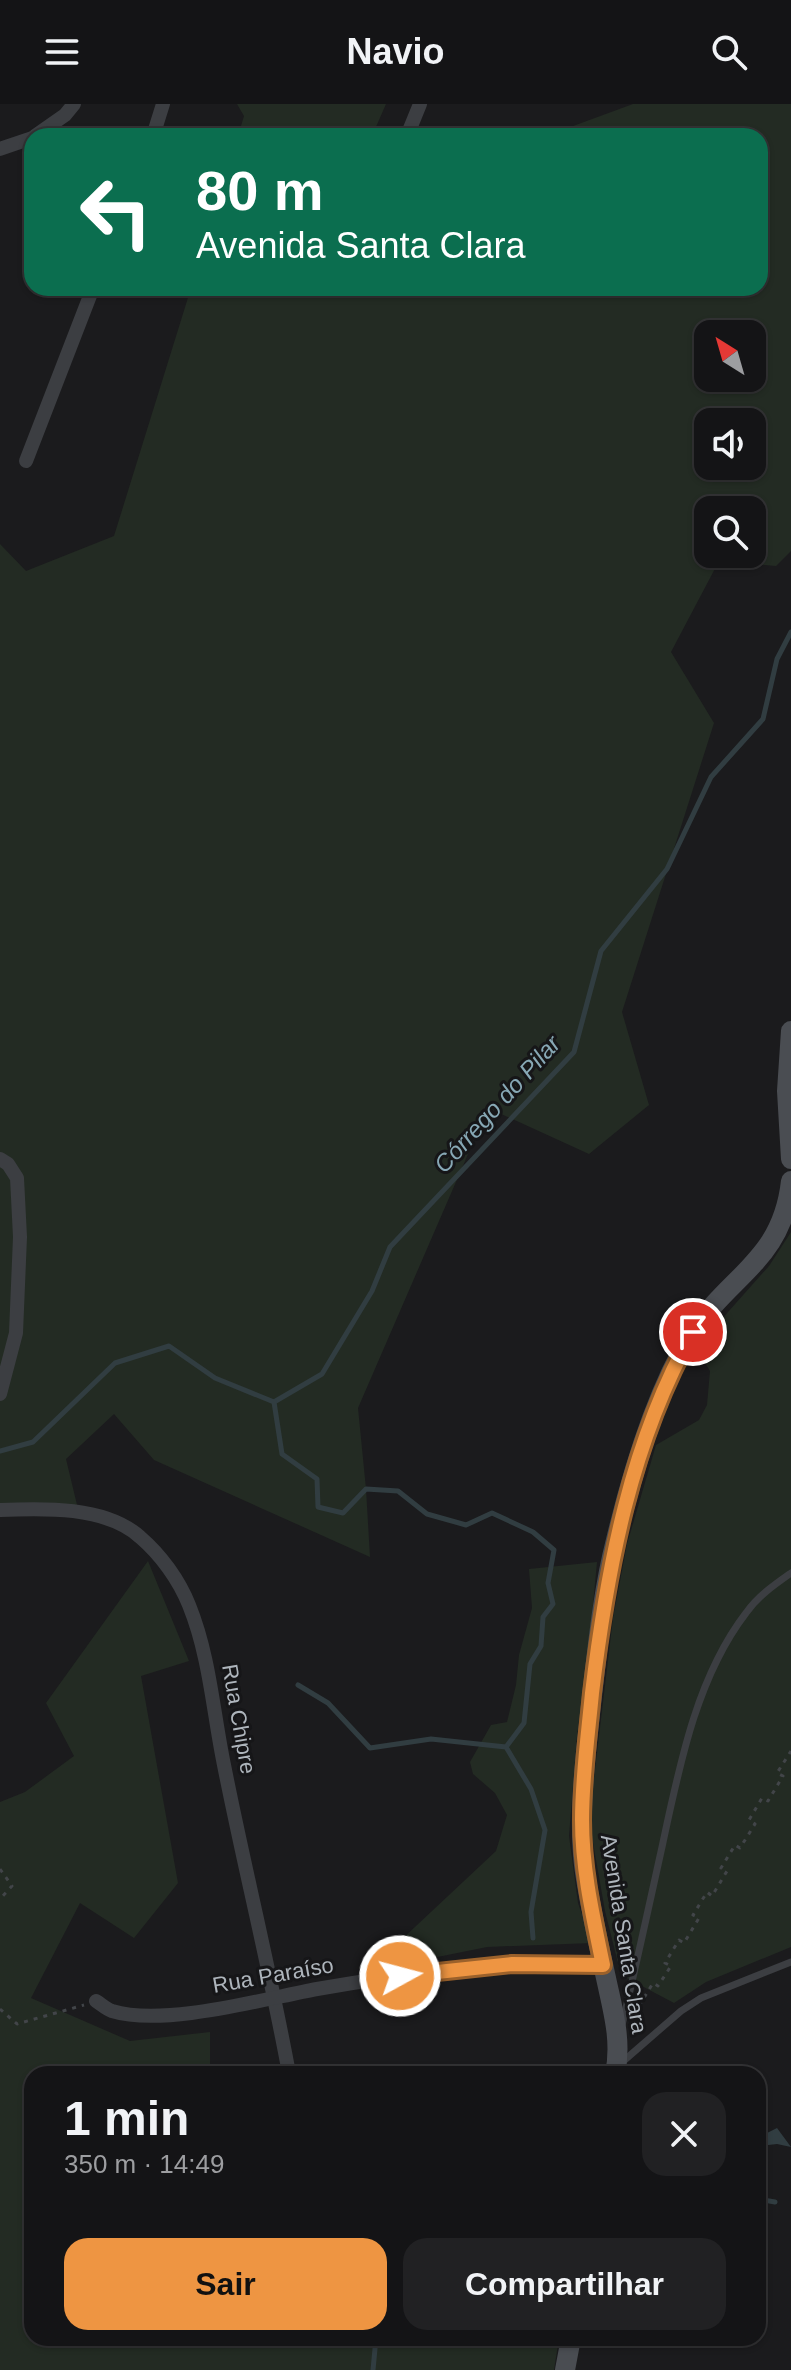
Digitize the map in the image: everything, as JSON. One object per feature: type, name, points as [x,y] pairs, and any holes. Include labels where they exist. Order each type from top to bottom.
[{"type":"street","points":[[47,128],[74,104]]},
{"type":"street","points":[[156,128],[163,104]]},
{"type":"street","points":[[410,128],[420,104]]},
{"type":"street","points":[[0,149],[24,141]]},
{"type":"street","points":[[26,461],[90,296]]},
{"type":"street","points":[[791,1033],[787,1091],[791,1159]]},
{"type":"street","points":[[0,1159],[8,1164],[17,1178],[20,1237],[16,1333],[0,1394]]},
{"type":"street","name":"Avenida Santa Clara","points":[[616,2066],[619,2040],[586,1876],[582,1821],[583,1772],[600,1627],[616,1540],[646,1439],[681,1353],[693,1332],[751,1269],[775,1235],[788,1205],[791,1181]]},
{"type":"street","name":"Rua Chipre","points":[[0,1510],[52,1510],[91,1515],[117,1523],[138,1535],[157,1554],[181,1588],[198,1630],[207,1665],[223,1761],[288,2066]]},
{"type":"street","name":"Rua Paraíso","points":[[96,2001],[110,2011],[151,2015],[221,2008],[275,1996],[461,1968],[512,1964],[603,1965]]},
{"type":"street","points":[[565,2370],[570,2346]]},
{"type":"lane","points":[[619,2040],[692,1721],[722,1650],[743,1616],[763,1593],[791,1573]]},
{"type":"lane","points":[[620,2066],[681,2011],[701,1998],[791,1962]]},
{"type":"path","points":[[640,2005],[653,1983],[658,1986],[671,1966],[665,1963],[679,1940],[684,1943],[699,1918],[693,1915],[707,1892],[712,1896],[727,1871],[721,1868],[735,1845],[740,1848],[755,1824],[749,1820],[762,1798],[768,1801],[783,1776],[777,1773],[791,1751]]},
{"type":"path","points":[[0,1869],[12,1886],[0,1899]]},
{"type":"path","points":[[0,2009],[17,2024],[96,2001]]},
{"type":"shaded area","points":[[237,104],[386,104],[376,128],[240,128],[244,116]]},
{"type":"shaded area","points":[[633,104],[791,104],[791,551],[776,566],[766,565],[766,496],[694,496],[694,568],[715,568],[671,652],[714,723],[622,1012],[649,1105],[589,1154],[488,1108],[358,1408],[370,1557],[154,1460],[114,1414],[66,1459],[78,1509],[0,1514],[0,544],[26,571],[114,536],[189,296],[768,296],[768,128],[568,128]]},
{"type":"shaded area","points":[[791,1232],[791,1947],[706,1982],[674,2003],[621,1975],[605,1911],[589,1820],[613,1618],[627,1544],[656,1445],[699,1420],[707,1405],[710,1371],[696,1348],[769,1266]]},
{"type":"shaded area","points":[[148,1561],[189,1661],[141,1676],[178,1883],[134,1938],[80,1903],[31,1998],[130,2041],[210,2032],[210,2066],[24,2066],[24,2346],[558,2346],[554,2370],[0,2370],[0,1802],[25,1792],[74,1756],[46,1703]]},
{"type":"shaded area","points":[[597,1562],[569,1836],[578,1903],[592,1943],[487,1947],[368,1971],[496,1851],[507,1815],[495,1793],[473,1774],[470,1762],[491,1725],[507,1722],[519,1655],[532,1608],[529,1569]]},
{"type":"shaded area","points":[[777,2128],[791,2147],[766,2145],[766,2134]]},
{"type":"waterway","name":"Córrego do Pilar","points":[[274,1402],[322,1374],[372,1291],[390,1247],[574,1052],[601,951],[667,869],[711,777],[763,719],[777,659],[791,632]]},
{"type":"waterway","points":[[0,1451],[33,1442],[115,1363],[169,1346],[215,1378],[274,1402],[282,1454],[317,1479],[318,1507],[343,1513],[366,1489],[398,1491],[427,1514],[466,1525],[492,1513],[533,1532],[554,1550],[548,1583],[553,1604],[543,1617],[541,1646],[530,1664],[524,1723],[506,1747]]},
{"type":"waterway","points":[[298,1685],[328,1703],[370,1748],[431,1739],[506,1747],[531,1789],[545,1830],[531,1912],[533,1938]]},
{"type":"waterway","points":[[766,2200],[775,2202]]},
{"type":"waterway","points":[[373,2370],[375,2346]]},
{"type":"route","points":[[400,1976],[512,1964],[603,1965],[584,1863],[582,1821],[583,1772],[600,1627],[616,1540],[646,1439],[671,1374],[693,1332]]}]
